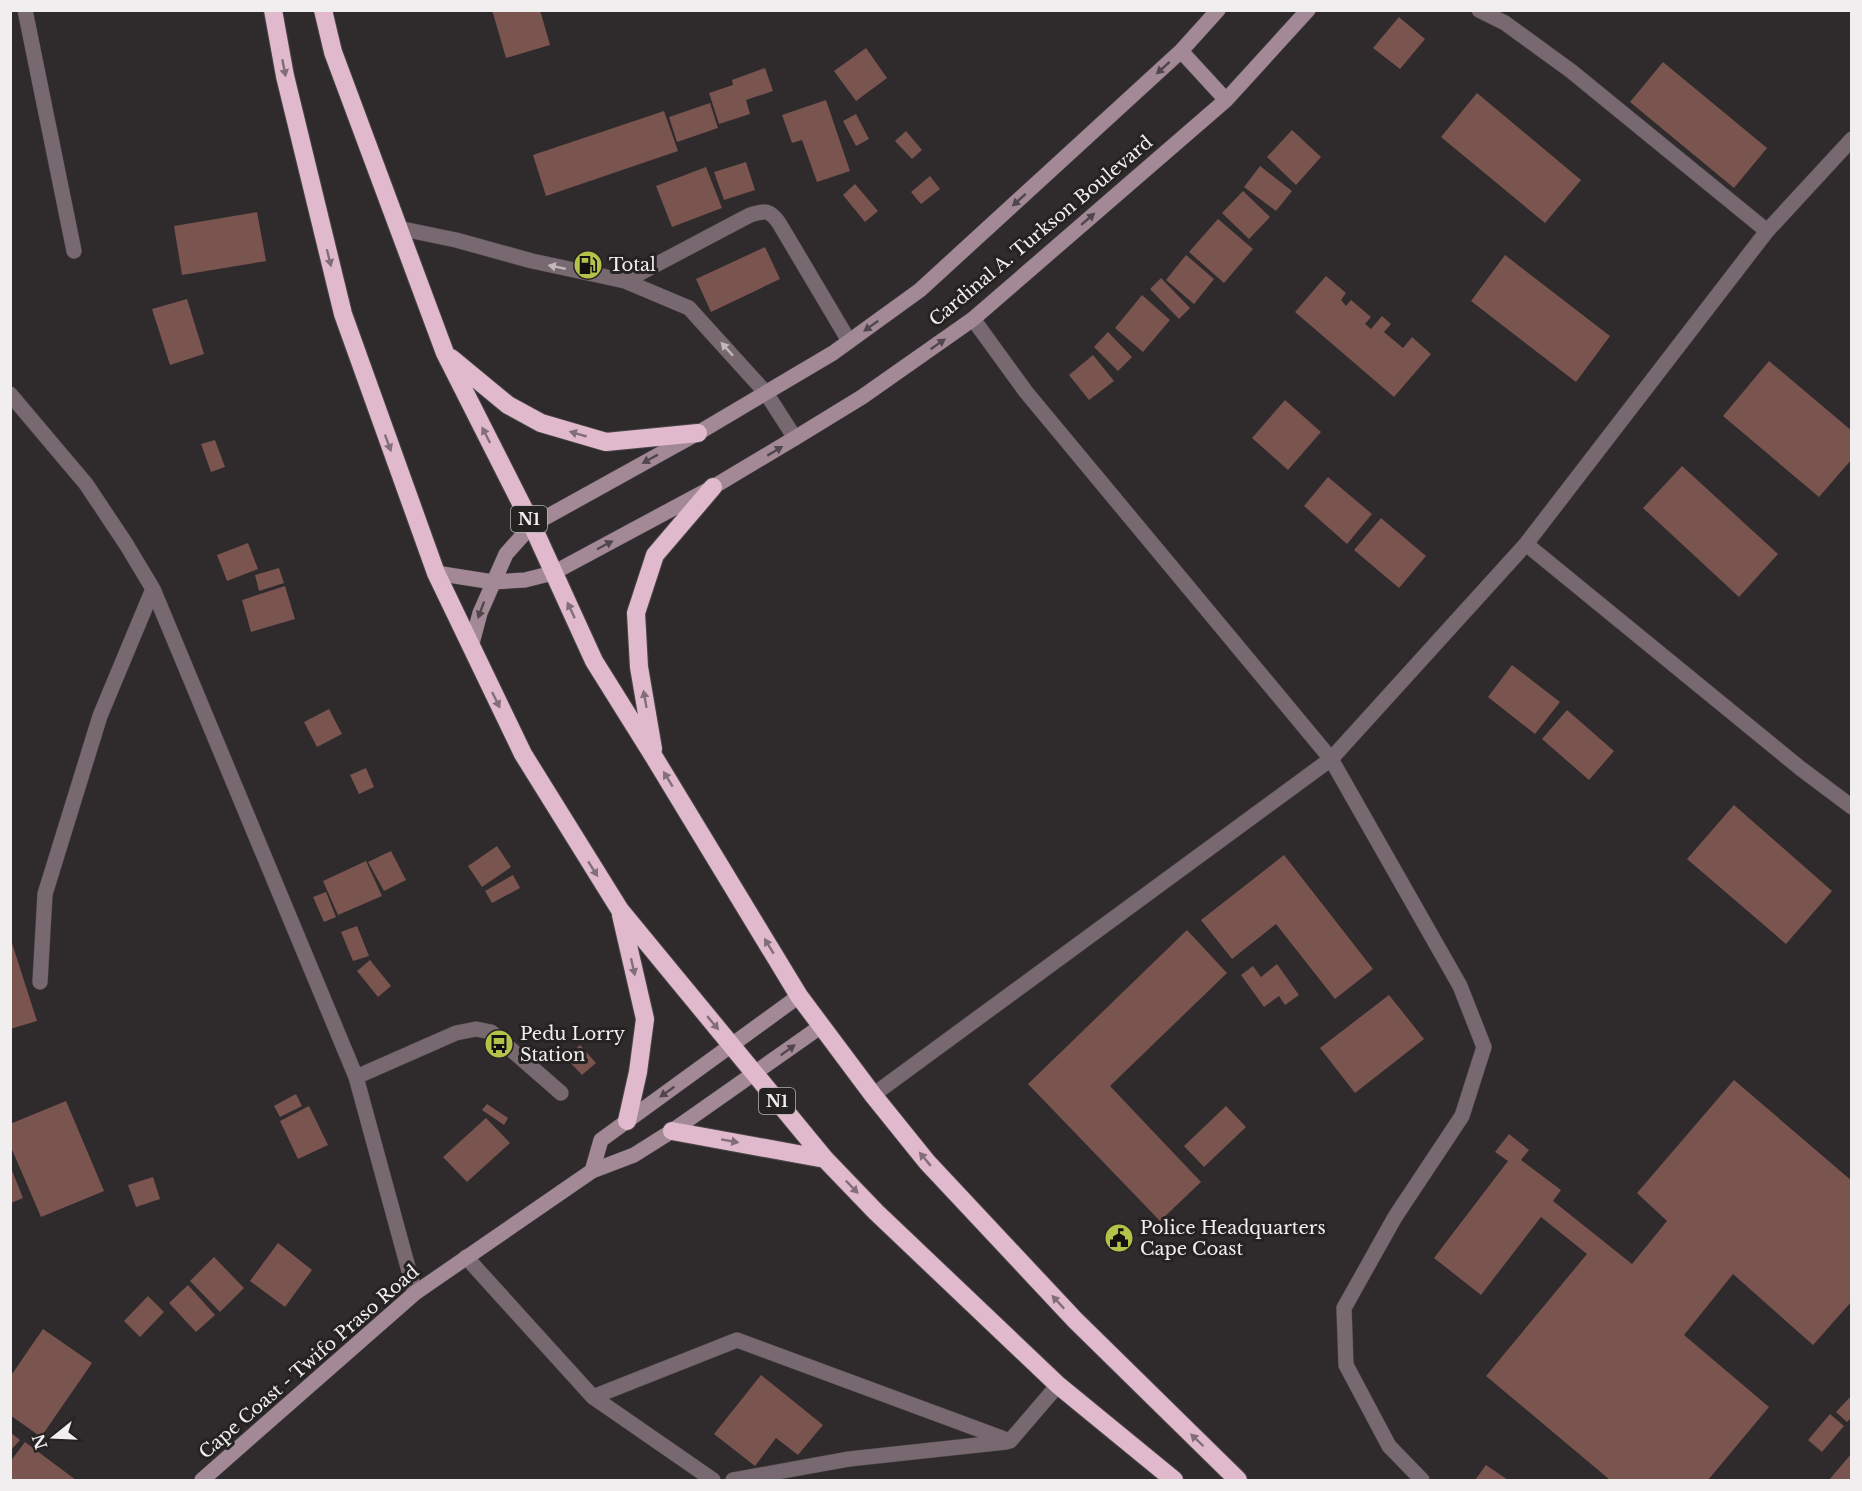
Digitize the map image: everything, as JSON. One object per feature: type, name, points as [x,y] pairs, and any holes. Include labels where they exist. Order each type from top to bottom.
[{"type":"highway","name":"N1","points":[[273,10],[285,76],[343,314],[436,573],[523,754],[620,910],[825,1159],[876,1212],[1058,1385],[1174,1480]]},
{"type":"highway","name":"N1","points":[[323,10],[333,52],[445,353],[532,525],[594,661],[799,996],[820,1027],[927,1162],[1075,1320],[1238,1480]]},
{"type":"highway","points":[[445,353],[508,405],[541,423],[606,442],[698,433]]},
{"type":"highway","points":[[654,757],[639,667],[636,613],[655,555],[713,487]]},
{"type":"highway","points":[[620,910],[645,1019],[638,1072],[627,1121]]},
{"type":"highway","points":[[672,1131],[825,1159]]},
{"type":"street","points":[[25,10],[74,251]]},
{"type":"street","name":"Cardinal A. Turkson Boulevard","points":[[471,647],[480,613],[506,554],[532,525],[698,433],[833,353],[920,290],[1181,51],[1218,10]]},
{"type":"street","name":"Cardinal A. Turkson Boulevard","points":[[436,573],[493,582],[525,580],[553,573],[713,487],[862,398],[973,319],[1226,100],[1308,10]]},
{"type":"street","points":[[1479,10],[1504,23],[1571,71],[1767,231]]},
{"type":"street","points":[[1181,51],[1226,100]]},
{"type":"street","points":[[873,1095],[1331,759],[1526,544],[1767,231],[1851,139]]},
{"type":"street","points":[[625,281],[750,215],[764,210],[772,213],[779,223],[849,341]]},
{"type":"street","points":[[398,228],[625,281],[689,308],[766,393],[795,438]]},
{"type":"street","points":[[973,319],[1026,392],[1331,759],[1460,986],[1484,1047],[1462,1116],[1395,1217],[1344,1308],[1346,1365],[1389,1446],[1422,1480]]},
{"type":"street","points":[[10,394],[86,484],[153,589],[356,1077],[415,1293]]},
{"type":"street","points":[[1526,544],[1851,807]]},
{"type":"street","points":[[40,982],[45,894],[100,716],[153,589]]},
{"type":"street","points":[[592,1172],[601,1140],[799,996]]},
{"type":"street","name":"Cape Coast - Twifo Praso Road","points":[[202,1480],[415,1293],[592,1172],[634,1155],[672,1131],[820,1027]]},
{"type":"street","points":[[356,1077],[456,1033],[476,1029],[491,1032],[561,1093]]},
{"type":"street","points":[[466,1257],[593,1397],[713,1480]]},
{"type":"street","points":[[593,1397],[737,1340],[1010,1441]]},
{"type":"street","points":[[733,1480],[849,1459],[1010,1441],[1058,1385]]},
{"type":"building","points":[[492,10],[540,10],[550,45],[506,58]]},
{"type":"building","points":[[1399,17],[1425,39],[1400,69],[1373,48]]},
{"type":"building","points":[[866,48],[887,78],[856,101],[834,71]]},
{"type":"building","points":[[1663,62],[1767,148],[1734,188],[1630,102]]},
{"type":"building","points":[[765,68],[773,91],[746,100],[750,114],[719,124],[709,93],[733,85],[732,80]]},
{"type":"building","points":[[1477,93],[1581,180],[1545,223],[1441,137]]},
{"type":"building","points":[[826,100],[850,171],[817,182],[802,140],[792,143],[782,115]]},
{"type":"building","points":[[710,103],[718,128],[677,142],[669,117]]},
{"type":"building","points":[[664,111],[678,151],[546,196],[533,155]]},
{"type":"building","points":[[856,114],[869,139],[856,146],[843,121]]},
{"type":"building","points":[[1292,130],[1321,157],[1296,185],[1267,157]]},
{"type":"building","points":[[906,131],[922,150],[912,159],[895,141]]},
{"type":"building","points":[[746,162],[755,190],[724,200],[714,172]]},
{"type":"building","points":[[1260,166],[1292,191],[1276,211],[1244,187]]},
{"type":"building","points":[[706,167],[722,208],[672,227],[656,186]]},
{"type":"building","points":[[930,176],[940,189],[921,204],[911,192]]},
{"type":"building","points":[[855,184],[878,211],[865,222],[843,195]]},
{"type":"building","points":[[1243,191],[1270,217],[1249,239],[1222,213]]},
{"type":"building","points":[[257,212],[266,261],[182,275],[174,226]]},
{"type":"building","points":[[1218,219],[1253,249],[1224,283],[1189,252]]},
{"type":"building","points":[[765,247],[780,279],[711,312],[696,279]]},
{"type":"building","points":[[1186,255],[1214,279],[1194,304],[1166,280]]},
{"type":"building","points":[[1505,255],[1610,336],[1576,382],[1471,301]]},
{"type":"building","points":[[1326,276],[1346,293],[1341,300],[1346,306],[1351,300],[1371,317],[1365,324],[1371,329],[1382,316],[1391,324],[1384,332],[1403,348],[1412,337],[1431,354],[1394,397],[1295,312]]},
{"type":"building","points":[[1161,278],[1190,308],[1179,319],[1150,289]]},
{"type":"building","points":[[1142,295],[1170,320],[1143,352],[1115,328]]},
{"type":"building","points":[[187,299],[204,354],[170,365],[152,309]]},
{"type":"building","points":[[1108,332],[1132,357],[1118,371],[1094,347]]},
{"type":"building","points":[[1093,355],[1114,381],[1089,400],[1069,375]]},
{"type":"building","points":[[1769,361],[1852,431],[1852,459],[1819,497],[1723,416]]},
{"type":"building","points":[[1285,400],[1321,432],[1288,470],[1252,438]]},
{"type":"building","points":[[215,440],[225,467],[211,472],[201,444]]},
{"type":"building","points":[[1682,466],[1778,554],[1739,597],[1643,508]]},
{"type":"building","points":[[1328,477],[1372,514],[1347,544],[1304,506]]},
{"type":"building","points":[[1381,518],[1426,556],[1399,588],[1354,550]]},
{"type":"building","points":[[248,543],[258,569],[227,581],[217,555]]},
{"type":"building","points":[[279,568],[284,583],[259,591],[255,575]]},
{"type":"building","points":[[285,586],[295,619],[251,632],[242,600]]},
{"type":"building","points":[[1512,665],[1560,702],[1535,734],[1488,697]]},
{"type":"building","points":[[329,709],[342,734],[317,747],[304,722]]},
{"type":"building","points":[[1567,710],[1614,751],[1589,780],[1542,739]]},
{"type":"building","points":[[366,768],[374,787],[359,794],[350,775]]},
{"type":"building","points":[[1734,805],[1832,891],[1786,944],[1687,859]]},
{"type":"building","points":[[497,846],[511,867],[482,887],[468,866]]},
{"type":"building","points":[[391,851],[406,880],[384,891],[368,862]]},
{"type":"building","points":[[1284,855],[1373,969],[1335,999],[1276,924],[1232,959],[1201,920]]},
{"type":"building","points":[[366,861],[382,896],[338,915],[323,881]]},
{"type":"building","points":[[513,875],[520,888],[492,903],[485,891]]},
{"type":"building","points":[[326,892],[336,917],[324,922],[313,897]]},
{"type":"building","points":[[357,926],[369,956],[353,961],[341,932]]},
{"type":"building","points":[[1187,930],[1227,973],[1110,1086],[1201,1182],[1160,1221],[1028,1084]]},
{"type":"building","points":[[10,937],[37,1021],[10,1029]]},
{"type":"building","points":[[370,960],[391,986],[378,997],[357,971]]},
{"type":"building","points":[[1277,964],[1299,995],[1285,1005],[1279,996],[1264,1007],[1241,975],[1253,966],[1261,977]]},
{"type":"building","points":[[1389,995],[1424,1039],[1355,1093],[1320,1048]]},
{"type":"building","points":[[580,1045],[596,1063],[582,1075],[566,1058]]},
{"type":"building","points":[[1734,1080],[1852,1181],[1852,1301],[1813,1345],[1733,1274],[1684,1335],[1769,1407],[1708,1480],[1610,1480],[1486,1376],[1587,1254],[1541,1217],[1481,1295],[1434,1258],[1508,1161],[1495,1152],[1509,1134],[1529,1150],[1521,1160],[1561,1190],[1553,1201],[1632,1264],[1667,1221],[1637,1193]]},
{"type":"building","points":[[296,1094],[302,1106],[280,1117],[274,1106]]},
{"type":"building","points":[[66,1101],[104,1191],[41,1217],[10,1145],[10,1124]]},
{"type":"building","points":[[487,1104],[508,1118],[504,1125],[482,1110]]},
{"type":"building","points":[[309,1106],[328,1145],[298,1159],[280,1121]]},
{"type":"building","points":[[1226,1106],[1246,1127],[1204,1167],[1184,1146]]},
{"type":"building","points":[[486,1118],[510,1143],[467,1182],[443,1157]]},
{"type":"building","points":[[11,1168],[23,1198],[11,1203]]},
{"type":"building","points":[[153,1177],[160,1199],[136,1207],[128,1185]]},
{"type":"building","points":[[278,1243],[312,1270],[285,1307],[250,1281]]},
{"type":"building","points":[[214,1257],[244,1288],[220,1312],[190,1281]]},
{"type":"building","points":[[188,1285],[215,1315],[196,1332],[169,1303]]},
{"type":"building","points":[[148,1296],[164,1312],[140,1337],[124,1321]]},
{"type":"building","points":[[43,1329],[92,1363],[41,1437],[10,1415],[10,1377]]},
{"type":"building","points":[[761,1375],[823,1425],[798,1455],[776,1438],[755,1466],[714,1434]]},
{"type":"building","points":[[1852,1395],[1852,1417],[1847,1422],[1836,1412]]},
{"type":"building","points":[[1830,1414],[1844,1426],[1822,1452],[1808,1440]]},
{"type":"building","points":[[10,1432],[20,1440],[10,1451]]},
{"type":"building","points":[[25,1442],[76,1480],[10,1480],[10,1462]]},
{"type":"building","points":[[1852,1453],[1852,1480],[1829,1480]]},
{"type":"building","points":[[1486,1465],[1508,1480],[1475,1480]]},
{"type":"place","name":"Total","points":[[588,265]]},
{"type":"place","name":"Pedu Lorry Station","points":[[499,1044]]},
{"type":"place","name":"Police Headquarters Cape Coast","points":[[1119,1238]]}]
